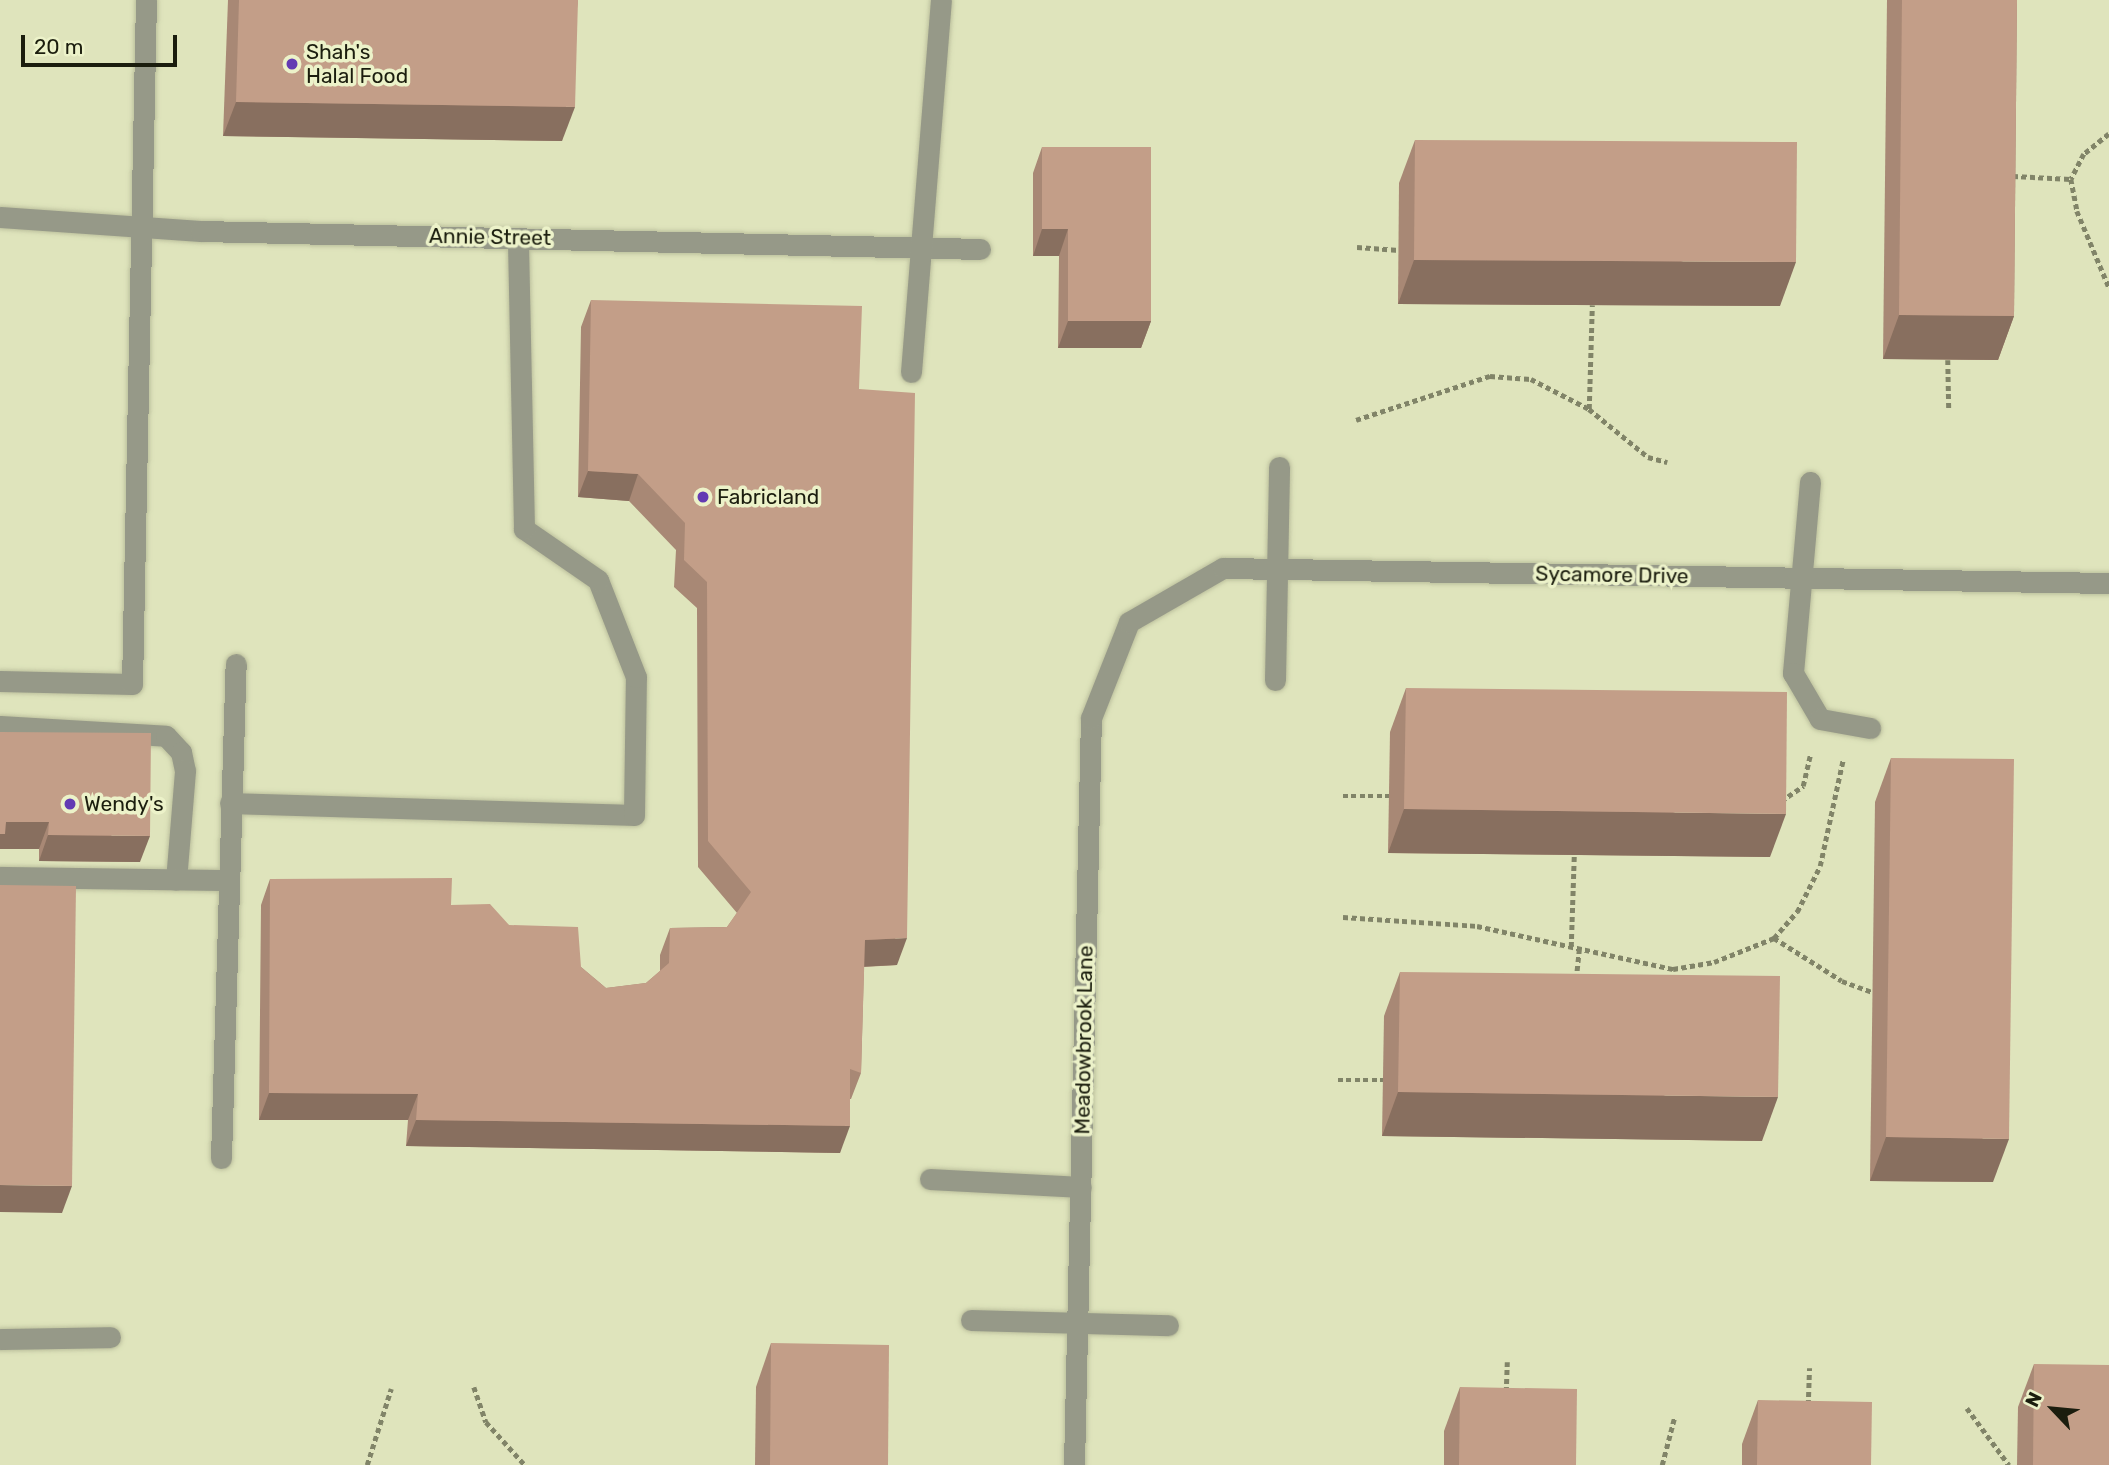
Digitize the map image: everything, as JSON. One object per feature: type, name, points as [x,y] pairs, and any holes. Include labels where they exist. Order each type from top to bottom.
[{"type":"street","points":[[0,681],[132,684],[146,0]]},
{"type":"street","points":[[911,372],[941,0]]},
{"type":"street","name":"Annie Street","points":[[0,217],[142,227],[979,249]]},
{"type":"street","points":[[230,803],[634,815],[636,677],[598,580],[524,529],[518,238]]},
{"type":"street","points":[[1275,680],[1279,467]]},
{"type":"street","points":[[1810,482],[1804,578],[1793,673],[1820,719],[1870,728]]},
{"type":"street","name":"Sycamore Drive","points":[[1129,622],[1223,568],[2109,583]]},
{"type":"street","name":"Meadowbrook Lane","points":[[1074,1465],[1091,718],[1129,622]]},
{"type":"street","points":[[221,1158],[236,664]]},
{"type":"street","points":[[0,726],[166,736],[181,752],[185,771],[176,880]]},
{"type":"street","points":[[0,877],[228,880]]},
{"type":"street","points":[[930,1179],[1081,1187]]},
{"type":"street","points":[[971,1320],[1168,1325]]},
{"type":"street","points":[[0,1339],[110,1337]]},
{"type":"path","points":[[2109,134],[2084,154],[2071,179],[2077,211],[2109,287]]},
{"type":"path","points":[[2000,175],[2071,179]]},
{"type":"path","points":[[1357,247],[1399,250]]},
{"type":"path","points":[[1590,409],[1592,305]]},
{"type":"path","points":[[1948,359],[1949,410]]},
{"type":"path","points":[[1356,420],[1490,376],[1531,379],[1590,409],[1648,457],[1667,462]]},
{"type":"path","points":[[1770,802],[1788,800],[1803,786],[1813,743]]},
{"type":"path","points":[[1343,917],[1436,920],[1672,969],[1714,962],[1773,937],[1797,912],[1820,866],[1846,750]]},
{"type":"path","points":[[1343,796],[1389,796]]},
{"type":"path","points":[[1571,947],[1574,855]]},
{"type":"path","points":[[1773,937],[1832,976],[1873,992]]},
{"type":"path","points":[[1575,995],[1579,948]]},
{"type":"path","points":[[1338,1080],[1383,1080]]},
{"type":"path","points":[[1506,1397],[1507,1362]]},
{"type":"path","points":[[1808,1419],[1809,1368]]},
{"type":"path","points":[[474,1387],[486,1422],[525,1465]]},
{"type":"path","points":[[367,1465],[391,1389]]},
{"type":"path","points":[[1967,1409],[2009,1465]]},
{"type":"path","points":[[1662,1465],[1674,1419]]},
{"type":"path","points":[[513,1453],[516,1465]]},
{"type":"building","points":[[239,0],[578,0],[575,107],[236,102]]},
{"type":"building","points":[[1902,0],[2017,0],[2014,316],[1899,315]]},
{"type":"building","points":[[1415,140],[1797,142],[1796,262],[1414,260]]},
{"type":"building","points":[[1042,147],[1151,147],[1151,321],[1068,321],[1068,229],[1042,229]]},
{"type":"building","points":[[591,300],[862,306],[859,389],[915,393],[907,938],[865,940],[861,1073],[850,1069],[850,1126],[416,1120],[418,1094],[269,1093],[270,879],[452,878],[451,905],[490,904],[509,925],[578,927],[581,967],[606,988],[646,983],[669,963],[670,928],[727,927],[751,892],[708,841],[707,582],[684,560],[685,523],[638,474],[588,471]]},
{"type":"building","points":[[1406,688],[1787,692],[1786,814],[1404,809]]},
{"type":"building","name":"Wendy's","points":[[0,732],[151,733],[150,836],[48,835],[49,822],[6,822],[5,834],[0,834]]},
{"type":"building","points":[[1891,758],[2014,759],[2009,1139],[1886,1137]]},
{"type":"building","points":[[0,885],[76,886],[72,1186],[0,1185]]},
{"type":"building","points":[[1400,972],[1780,976],[1778,1097],[1398,1092]]},
{"type":"building","points":[[771,1343],[889,1345],[888,1465],[770,1465]]},
{"type":"building","points":[[2034,1364],[2109,1365],[2109,1465],[2033,1465]]},
{"type":"building","points":[[1460,1387],[1577,1389],[1576,1465],[1459,1465]]},
{"type":"building","points":[[1758,1400],[1872,1402],[1871,1465],[1757,1465]]},
{"type":"place","name":"Shah's Halal Food","points":[[292,64]]},
{"type":"place","name":"Fabricland","points":[[703,497]]},
{"type":"place","name":"Wendy's","points":[[70,804]]}]
